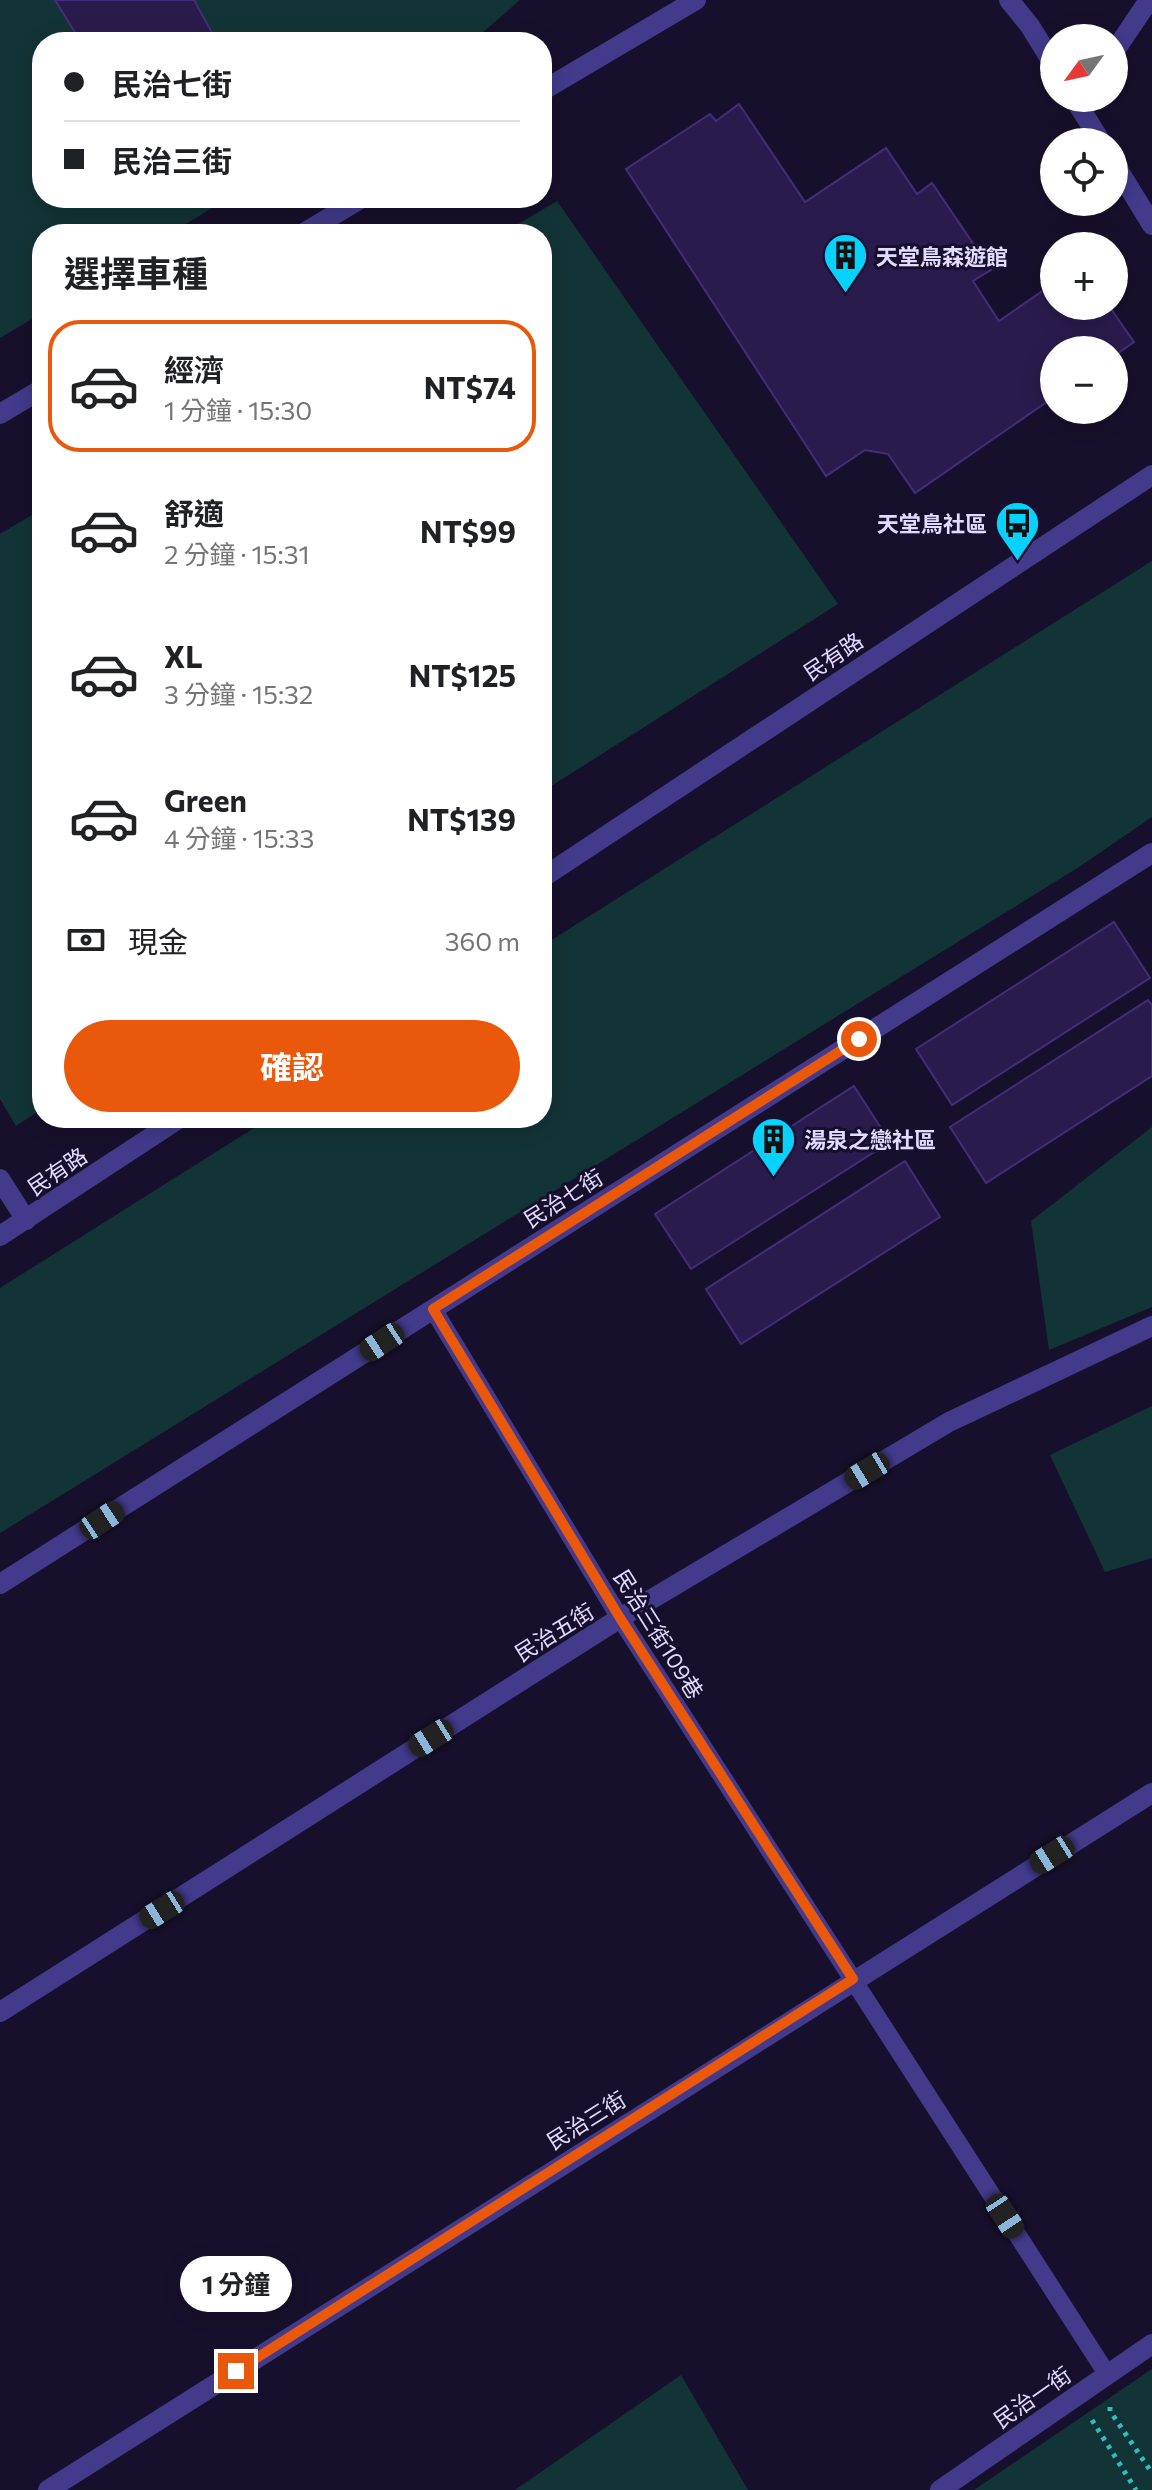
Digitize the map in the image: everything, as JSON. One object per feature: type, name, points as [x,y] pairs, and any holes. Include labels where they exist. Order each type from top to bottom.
[{"type":"street","points":[[552,85],[696,0]]},
{"type":"street","points":[[1009,0],[1040,42]]},
{"type":"street","points":[[1128,31],[1149,0]]},
{"type":"street","points":[[1128,186],[1152,225]]},
{"type":"street","points":[[319,224],[345,208]]},
{"type":"street","points":[[0,414],[32,395]]},
{"type":"street","name":"民有路","points":[[552,871],[1152,475]]},
{"type":"street","name":"民治七街","points":[[0,1584],[1152,853]]},
{"type":"street","name":"民有路","points":[[0,1236],[165,1128]]},
{"type":"street","points":[[0,1179],[26,1220]]},
{"type":"street","name":"民治五街","points":[[0,2012],[620,1618],[949,1422],[1152,1326]]},
{"type":"street","name":"民治三街","points":[[48,2490],[1152,1793]]},
{"type":"street","name":"民治一街","points":[[940,2490],[1152,2344]]},
{"type":"lane","name":"民治三街109巷","points":[[433,1309],[620,1618],[1107,2374]]},
{"type":"path","points":[[1110,2411],[1152,2473]]},
{"type":"path","points":[[1094,2423],[1136,2490]]},
{"type":"green space","points":[[0,0],[520,0],[483,32],[32,32],[32,208],[212,208],[186,224],[32,224],[32,319],[0,338]]},
{"type":"green space","points":[[557,201],[838,604],[552,786],[552,224],[518,224],[545,208],[552,208]]},
{"type":"green space","points":[[32,515],[32,1116],[16,1126],[0,1099],[0,534]]},
{"type":"green space","points":[[1152,561],[1152,817],[1079,867],[0,1533],[0,1288],[254,1128],[552,1128],[552,940]]},
{"type":"green space","points":[[1152,1127],[1152,1307],[1049,1350],[1031,1221]]},
{"type":"green space","points":[[1152,1406],[1152,1558],[1105,1572],[1050,1455]]},
{"type":"green space","points":[[1152,2369],[1152,2490],[974,2490]]},
{"type":"green space","points":[[681,2375],[748,2490],[515,2490]]},
{"type":"building","points":[[55,0],[194,0],[212,32],[75,32]]},
{"type":"building","name":"天堂鳥森遊館","points":[[739,104],[805,202],[886,148],[917,194],[932,183],[991,270],[973,281],[999,321],[1040,293],[1040,320],[1119,320],[1134,342],[1128,346],[1128,336],[1040,336],[1040,407],[915,493],[888,454],[865,450],[826,476],[626,169],[710,114],[716,121]]},
{"type":"building","name":"湯泉之戀社區","points":[[1114,922],[1150,978],[952,1105],[916,1049]]},
{"type":"building","name":"湯泉之戀社區","points":[[1148,1000],[1152,1005],[1152,1076],[986,1183],[950,1127]]},
{"type":"building","name":"湯泉之戀社區","points":[[854,1086],[890,1142],[691,1269],[655,1214]]},
{"type":"building","name":"湯泉之戀社區","points":[[905,1161],[940,1217],[741,1344],[706,1289]]},
{"type":"place","name":"天堂鳥森遊館","points":[[845,295]]},
{"type":"place","name":"天堂鳥社區","points":[[1018,562]]},
{"type":"place","name":"湯泉之戀社區","points":[[773,1178]]},
{"type":"route","points":[[236,2371],[853,1979],[620,1618],[433,1309],[859,1039]]}]
